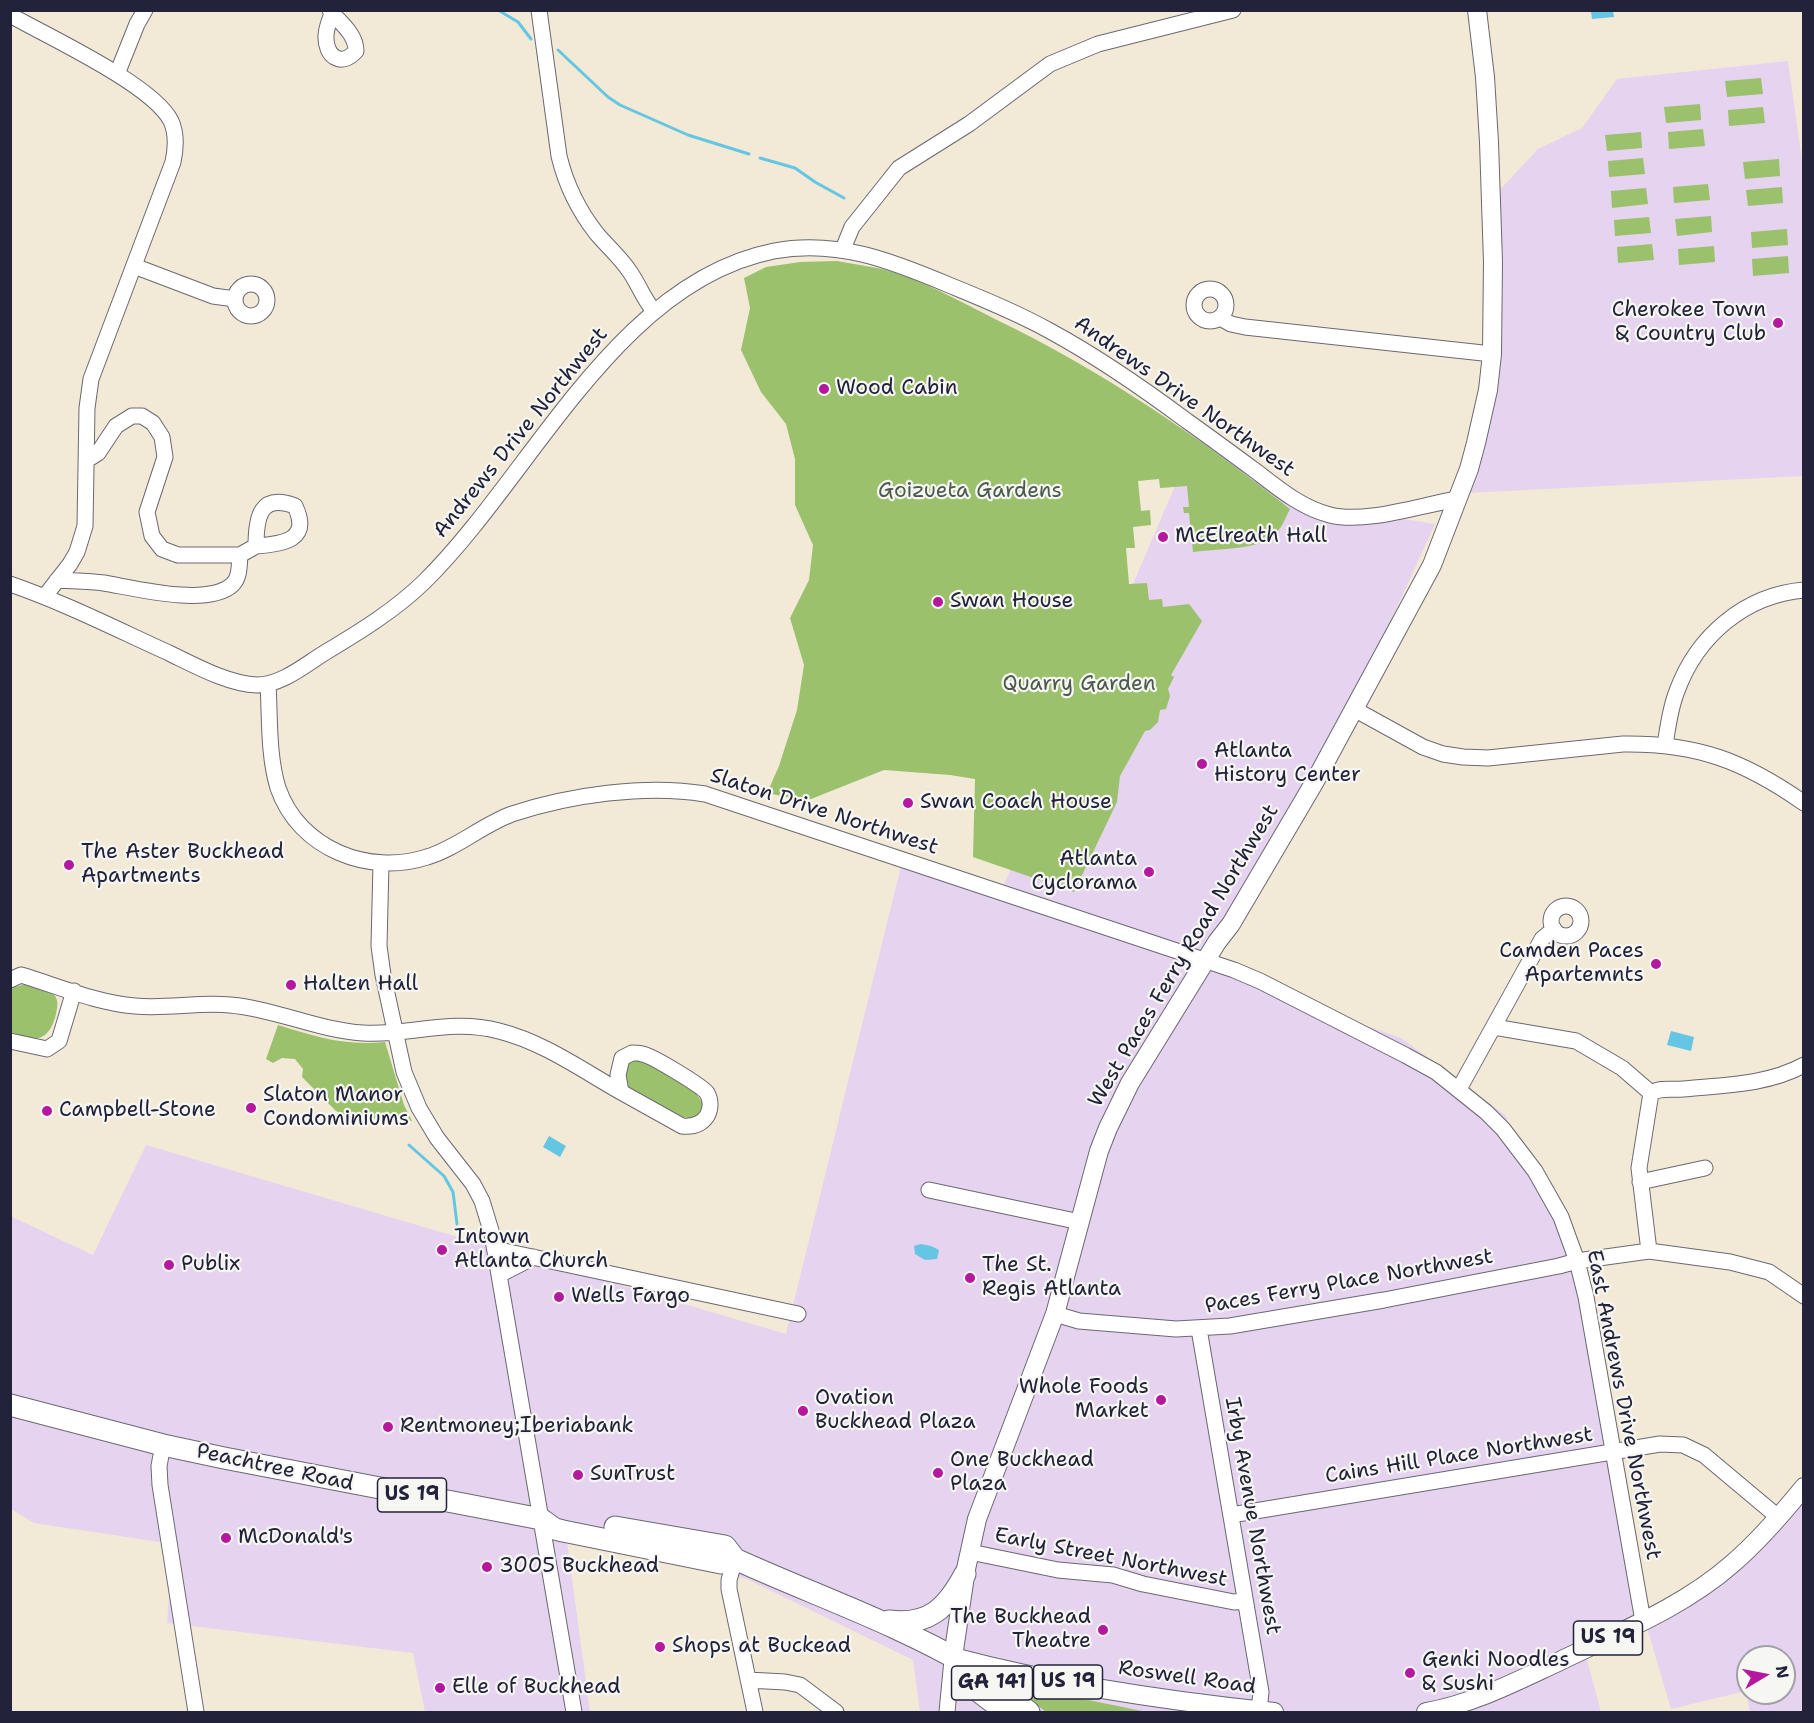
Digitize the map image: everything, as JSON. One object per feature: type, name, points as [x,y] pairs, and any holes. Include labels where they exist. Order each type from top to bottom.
[{"type":"highway","name":"Peachtree Road","points":[[10,1405],[164,1445],[541,1519]]},
{"type":"highway","name":"US 19","points":[[541,1519],[555,1516],[725,1546],[735,1560],[876,1619],[953,1657]]},
{"type":"highway","points":[[876,1619],[909,1622],[928,1617],[952,1597],[965,1574]]},
{"type":"highway","name":"GA 141","points":[[953,1657],[962,1679],[1005,1713]]},
{"type":"highway","name":"GA 141","points":[[953,1657],[973,1668],[1029,1713]]},
{"type":"main road","name":"West Paces Ferry Road Northwest","points":[[953,1657],[965,1574],[977,1519],[1055,1314],[1097,1157],[1118,1105],[1274,852],[1432,565],[1458,499],[1476,443],[1488,390],[1491,354],[1492,262],[1489,142],[1485,77],[1477,10]]},
{"type":"main road","name":"US 19","points":[[1426,1713],[1498,1690],[1643,1621],[1711,1581],[1750,1548],[1803,1487]]},
{"type":"main road","name":"Roswell Road","points":[[953,1657],[1157,1705],[1267,1712]]},
{"type":"street","points":[[117,74],[145,10]]},
{"type":"street","points":[[539,10],[563,175],[580,209],[596,232],[629,270],[654,312]]},
{"type":"street","points":[[843,249],[852,227],[899,168],[969,124],[1050,64],[1098,44],[1233,10]]},
{"type":"street","points":[[10,15],[117,74],[161,106],[171,121],[176,140],[173,162],[91,379],[87,408],[87,513],[82,538],[70,564],[45,596]]},
{"type":"street","name":"Andrews Drive Northwest","points":[[268,684],[281,679],[366,628],[424,582],[456,547],[600,366],[654,312],[699,280],[746,258],[794,248],[843,249],[872,255],[985,300],[1053,332],[1145,391],[1278,488],[1315,511],[1335,517],[1355,518],[1458,499]]},
{"type":"street","points":[[134,266],[213,296],[235,299]]},
{"type":"street","points":[[1220,318],[1245,327],[1491,354]]},
{"type":"street","points":[[87,460],[98,453],[116,426],[132,416],[142,416],[153,423],[162,437],[165,457],[147,512],[152,536],[162,549],[178,555],[192,553],[240,555],[256,546]]},
{"type":"street","points":[[57,580],[103,583],[150,592],[203,596],[229,588],[237,580],[240,555]]},
{"type":"street","points":[[10,584],[45,596],[217,675],[250,684],[268,684]]},
{"type":"street","points":[[1665,745],[1674,700],[1685,670],[1713,633],[1737,612],[1755,602],[1777,594],[1803,590]]},
{"type":"street","name":"Slaton Drive Northwest","points":[[268,684],[273,767],[279,790],[289,810],[307,832],[328,848],[354,859],[381,864],[405,863],[428,857],[492,823],[533,808],[632,791],[682,790],[724,800],[1206,960]]},
{"type":"street","points":[[1354,709],[1423,747],[1463,758],[1488,758],[1623,744],[1687,748],[1730,760],[1778,785],[1803,803]]},
{"type":"street","points":[[381,864],[379,946],[405,1072],[419,1108],[437,1138],[473,1184],[489,1218],[574,1713]]},
{"type":"street","points":[[1459,1089],[1542,939],[1554,929]]},
{"type":"street","name":"East Andrews Drive Northwest","points":[[1206,960],[1260,981],[1436,1072],[1459,1089],[1503,1129],[1535,1171],[1561,1217],[1577,1261],[1586,1297],[1643,1621]]},
{"type":"street","points":[[10,980],[21,975],[107,1001],[133,1006],[161,1008],[230,1005],[338,1031],[366,1033],[454,1025],[498,1031],[537,1045],[682,1126],[699,1124],[706,1118],[709,1110],[709,1098],[702,1087],[641,1053],[632,1053],[593,1076]]},
{"type":"street","points":[[10,1041],[47,1049],[59,1041],[74,991]]},
{"type":"street","points":[[1494,1027],[1576,1041],[1622,1068],[1651,1093]]},
{"type":"street","points":[[621,1092],[618,1075],[622,1058]]},
{"type":"street","points":[[1649,1251],[1639,1168],[1651,1093],[1657,1089],[1674,1090],[1764,1080],[1787,1074],[1803,1065]]},
{"type":"street","points":[[1640,1182],[1705,1168]]},
{"type":"street","points":[[929,1190],[1080,1222]]},
{"type":"street","points":[[495,1248],[798,1314]]},
{"type":"street","name":"Paces Ferry Place Northwest","points":[[1055,1314],[1079,1321],[1199,1329],[1230,1326],[1384,1300],[1577,1261],[1649,1251],[1730,1262],[1769,1272],[1803,1296]]},
{"type":"street","points":[[499,1275],[534,1257]]},
{"type":"street","name":"Irby Avenue Northwest","points":[[1199,1329],[1261,1692],[1267,1712]]},
{"type":"street","name":"Cains Hill Place Northwest","points":[[1231,1515],[1660,1444],[1683,1444],[1704,1455],[1778,1517]]},
{"type":"street","points":[[164,1445],[159,1466],[160,1485],[196,1713]]},
{"type":"street","name":"Early Street Northwest","points":[[970,1552],[1058,1570],[1113,1575],[1143,1584],[1234,1602],[1245,1601]]},
{"type":"street","points":[[735,1560],[729,1589],[755,1713]]},
{"type":"street","points":[[947,1713],[953,1657]]},
{"type":"street","points":[[748,1680],[800,1685],[837,1713]]},
{"type":"shaded area","points":[[1788,61],[1803,167],[1803,476],[1466,493],[1474,443],[1482,362],[1492,198],[1538,149],[1582,128],[1617,79]]},
{"type":"shaded area","points":[[1202,423],[1294,502],[1435,524],[1355,699],[1204,968],[1401,1038],[1505,1115],[1566,1240],[1621,1454],[1645,1623],[1755,1542],[1803,1491],[1803,1712],[1750,1712],[1749,1705],[1796,1705],[1796,1645],[1736,1645],[1736,1693],[1671,1709],[1646,1624],[1584,1649],[1601,1712],[920,1712],[913,1660],[747,1579],[567,1542],[590,1712],[425,1712],[413,1653],[167,1623],[173,1544],[34,1523],[11,1509],[10,1216],[93,1255],[146,1145],[786,1334],[903,858],[1004,885]]},
{"type":"green space","points":[[1761,78],[1763,94],[1727,97],[1725,81]]},
{"type":"green space","points":[[1700,104],[1701,120],[1666,123],[1664,107]]},
{"type":"green space","points":[[1763,107],[1765,123],[1729,126],[1728,110]]},
{"type":"green space","points":[[1703,129],[1705,146],[1669,149],[1668,132]]},
{"type":"green space","points":[[1641,132],[1642,148],[1607,151],[1605,135]]},
{"type":"green space","points":[[1643,158],[1645,174],[1609,177],[1608,161]]},
{"type":"green space","points":[[1779,159],[1780,176],[1745,179],[1743,162]]},
{"type":"green space","points":[[1708,184],[1710,200],[1674,203],[1673,187]]},
{"type":"green space","points":[[1782,187],[1783,203],[1748,206],[1746,190]]},
{"type":"green space","points":[[1646,188],[1648,204],[1612,208],[1611,191]]},
{"type":"green space","points":[[1711,216],[1712,232],[1677,236],[1675,219]]},
{"type":"green space","points":[[1649,217],[1651,233],[1615,236],[1614,220]]},
{"type":"green space","points":[[1787,229],[1788,245],[1752,248],[1751,232]]},
{"type":"green space","points":[[1652,244],[1654,260],[1618,263],[1617,247]]},
{"type":"green space","points":[[1714,246],[1715,262],[1679,265],[1678,249]]},
{"type":"green space","points":[[1788,256],[1789,273],[1753,276],[1752,259]]},
{"type":"green space","name":"Goizueta Gardens","points":[[837,261],[882,269],[911,278],[1073,360],[1184,430],[1290,509],[1278,531],[1265,541],[1245,547],[1193,552],[1189,513],[1184,513],[1183,507],[1189,507],[1187,486],[1160,488],[1159,479],[1138,481],[1141,511],[1150,510],[1151,525],[1133,527],[1135,548],[1126,548],[1129,584],[1147,583],[1149,600],[1162,599],[1163,607],[1189,604],[1202,621],[1171,675],[1174,677],[1168,689],[1170,696],[1166,709],[1160,710],[1158,722],[1150,730],[1145,731],[1120,776],[1117,802],[1074,892],[973,857],[975,779],[884,770],[806,801],[767,793],[779,766],[797,710],[804,665],[790,618],[809,580],[813,545],[795,505],[795,459],[786,424],[761,392],[741,350],[750,308],[744,278],[766,267],[800,262]]},
{"type":"green space","points":[[26,984],[50,991],[57,1000],[53,1023],[45,1035],[40,1038],[27,1038],[11,1032],[11,988]]},
{"type":"green space","points":[[278,1025],[343,1042],[385,1042],[404,1105],[412,1121],[365,1119],[350,1117],[336,1111],[302,1077],[303,1069],[295,1059],[282,1058],[273,1063],[266,1059]]},
{"type":"green space","points":[[630,1060],[644,1060],[696,1093],[703,1104],[702,1112],[694,1119],[683,1117],[625,1085],[624,1067]]},
{"type":"green space","points":[[1010,1684],[1142,1711],[1046,1712]]},
{"type":"water","points":[[1591,11],[1613,11],[1614,17],[1592,19]]},
{"type":"water","points":[[1671,1031],[1694,1037],[1691,1051],[1667,1045]]},
{"type":"water","points":[[549,1136],[566,1146],[560,1157],[543,1147]]},
{"type":"water","points":[[921,1244],[939,1250],[937,1259],[925,1260],[915,1254],[914,1246]]},
{"type":"waterway","points":[[498,10],[518,22],[531,39]]},
{"type":"waterway","points":[[558,50],[608,97],[620,105],[688,135],[749,154]]},
{"type":"waterway","points":[[760,158],[795,168],[844,198]]},
{"type":"waterway","points":[[409,1145],[444,1176],[453,1192],[457,1224]]},
{"type":"place","name":"Cherokee Town & Country Club","points":[[1778,323]]},
{"type":"place","name":"Wood Cabin","points":[[824,389]]},
{"type":"place","name":"McElreath Hall","points":[[1163,537]]},
{"type":"place","name":"Swan House","points":[[938,602]]},
{"type":"place","name":"Atlanta History Center","points":[[1202,764]]},
{"type":"place","name":"Swan Coach House","points":[[908,803]]},
{"type":"place","name":"The Aster Buckhead Apartments","points":[[69,865]]},
{"type":"place","name":"Atlanta Cyclorama","points":[[1149,872]]},
{"type":"place","name":"Camden Paces Apartemnts","points":[[1656,964]]},
{"type":"place","name":"Halten Hall","points":[[291,985]]},
{"type":"place","name":"Slaton Manor Condominiums","points":[[251,1108]]},
{"type":"place","name":"Campbell-Stone","points":[[47,1111]]},
{"type":"place","name":"Intown Atlanta Church","points":[[442,1250]]},
{"type":"place","name":"Publix","points":[[169,1265]]},
{"type":"place","name":"The St. Regis Atlanta","points":[[970,1278]]},
{"type":"place","name":"Wells Fargo","points":[[559,1297]]},
{"type":"place","name":"Whole Foods Market","points":[[1161,1400]]},
{"type":"place","name":"Ovation Buckhead Plaza","points":[[803,1411]]},
{"type":"place","name":"Rentmoney;Iberiabank","points":[[388,1427]]},
{"type":"place","name":"One Buckhead Plaza","points":[[938,1473]]},
{"type":"place","name":"SunTrust","points":[[578,1475]]},
{"type":"place","name":"McDonald's","points":[[226,1538]]},
{"type":"place","name":"3005 Buckhead","points":[[487,1567]]},
{"type":"place","name":"The Buckhead Theatre","points":[[1103,1630]]},
{"type":"place","name":"Shops at Buckead","points":[[660,1647]]},
{"type":"place","name":"Genki Noodles & Sushi","points":[[1410,1673]]},
{"type":"place","name":"Elle of Buckhead","points":[[440,1688]]},
{"type":"park label","name":"Quarry Garden","points":[[1079,685]]}]
